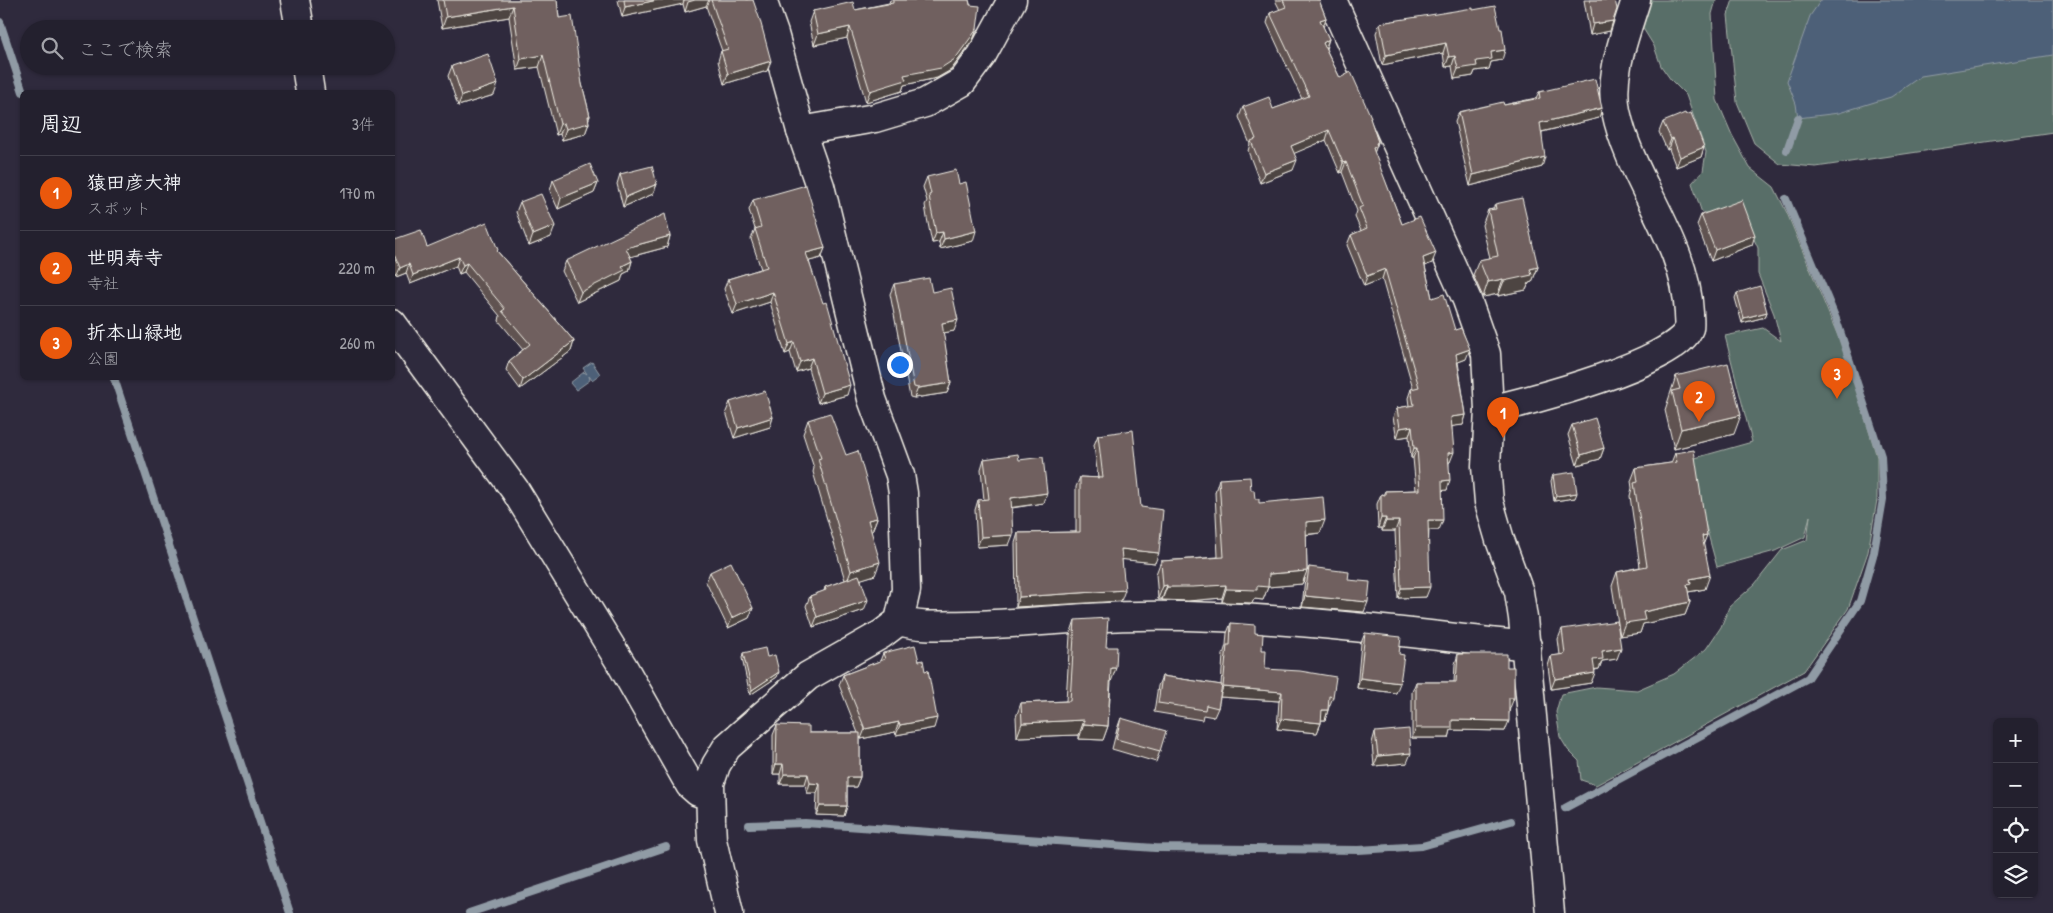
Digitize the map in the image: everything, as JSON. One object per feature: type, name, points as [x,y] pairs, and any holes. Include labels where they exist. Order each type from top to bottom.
[{"type":"street","points":[[295,0],[298,20]]},
{"type":"street","points":[[729,913],[712,840],[709,796],[710,783],[716,764],[727,746],[808,676],[882,634],[899,621],[906,590],[903,493],[900,475],[872,399],[820,186],[801,131],[774,34],[762,0]]},
{"type":"street","points":[[801,131],[876,118],[925,103],[962,82],[982,55],[1012,0]]},
{"type":"street","points":[[1332,0],[1467,300],[1486,354],[1489,410],[1486,466],[1489,502],[1500,540],[1519,592],[1527,646],[1550,913]]},
{"type":"street","points":[[1489,410],[1529,401],[1599,380],[1678,343],[1689,328],[1688,291],[1666,232],[1628,150],[1616,110],[1615,70],[1636,0]]},
{"type":"street","points":[[307,75],[310,90]]},
{"type":"street","points":[[395,327],[515,490],[622,665],[690,785],[698,792],[709,796]]},
{"type":"street","points":[[899,621],[916,626],[1139,616],[1244,619],[1365,628],[1527,646]]},
{"type":"green space","points":[[1645,0],[1716,0],[1712,14],[1717,100],[1732,135],[1750,168],[1774,187],[1787,213],[1845,353],[1877,457],[1877,500],[1868,552],[1848,609],[1804,671],[1596,785],[1581,780],[1579,761],[1568,750],[1560,737],[1556,712],[1561,694],[1596,687],[1637,690],[1674,674],[1706,649],[1721,627],[1729,607],[1755,584],[1782,550],[1807,540],[1810,516],[1805,537],[1775,551],[1717,567],[1688,460],[1752,442],[1725,336],[1763,328],[1781,341],[1774,314],[1758,274],[1758,248],[1748,226],[1722,212],[1702,213],[1692,183],[1703,171],[1706,152],[1686,95],[1671,80],[1661,66],[1654,46],[1639,22]]},
{"type":"green space","points":[[1733,0],[2053,0],[2053,132],[1816,167],[1780,164],[1754,143],[1737,102],[1728,15]]},
{"type":"water","points":[[1821,0],[2053,0],[2053,55],[1921,76],[1891,97],[1839,113],[1798,118],[1796,104],[1787,81],[1810,16]]},
{"type":"water","points":[[592,362],[600,374],[592,380],[589,376],[590,380],[576,390],[570,383],[584,372],[587,374],[583,368]]},
{"type":"building","points":[[443,0],[557,0],[559,18],[572,16],[582,84],[590,116],[588,116],[589,123],[566,129],[564,123],[560,124],[543,55],[521,59],[513,6],[446,17]]},
{"type":"building","points":[[624,0],[657,0],[625,7]]},
{"type":"building","points":[[711,0],[753,0],[771,61],[728,74],[721,51],[728,49]]},
{"type":"building","points":[[893,0],[969,0],[970,5],[980,6],[977,29],[955,59],[941,68],[904,75],[906,80],[870,91],[850,27],[818,34],[813,11],[853,2],[855,10],[893,3]]},
{"type":"building","points":[[1283,0],[1319,0],[1326,18],[1320,20],[1329,39],[1323,43],[1340,78],[1351,72],[1371,117],[1378,142],[1376,143],[1377,146],[1373,148],[1402,224],[1420,217],[1436,253],[1423,258],[1432,298],[1444,294],[1455,330],[1461,328],[1470,349],[1456,354],[1466,415],[1451,417],[1454,452],[1448,453],[1450,480],[1442,481],[1443,520],[1428,520],[1430,587],[1401,588],[1399,521],[1386,521],[1386,518],[1381,518],[1381,494],[1385,495],[1385,491],[1420,490],[1417,448],[1414,448],[1412,426],[1400,428],[1397,408],[1414,405],[1411,389],[1419,387],[1385,269],[1367,276],[1351,235],[1367,228],[1359,208],[1363,206],[1346,162],[1343,163],[1329,130],[1291,146],[1297,160],[1264,173],[1251,141],[1256,139],[1243,107],[1269,97],[1273,109],[1309,96],[1270,13],[1286,7]]},
{"type":"building","points":[[1590,0],[1615,0],[1617,9],[1613,21],[1593,24]]},
{"type":"building","points":[[1495,6],[1500,29],[1502,29],[1505,50],[1491,52],[1492,59],[1476,61],[1477,66],[1458,69],[1455,56],[1449,57],[1446,43],[1386,55],[1380,23]]},
{"type":"building","points":[[488,54],[498,84],[462,96],[452,66]]},
{"type":"building","points":[[1595,79],[1602,108],[1540,123],[1545,157],[1473,175],[1459,112],[1503,102],[1504,105],[1540,98],[1539,92]]},
{"type":"building","points":[[1685,113],[1686,115],[1691,113],[1704,147],[1680,157],[1673,138],[1671,139],[1663,122]]},
{"type":"building","points":[[590,164],[598,183],[561,198],[553,180]]},
{"type":"building","points":[[652,166],[657,184],[626,197],[620,174]]},
{"type":"building","points":[[956,170],[959,184],[966,182],[976,231],[944,239],[943,232],[936,233],[927,177]]},
{"type":"building","points":[[806,185],[825,248],[806,253],[823,303],[827,302],[850,385],[822,393],[812,358],[800,362],[794,342],[789,344],[773,292],[737,304],[728,279],[767,267],[755,229],[761,227],[753,200]]},
{"type":"building","points":[[541,194],[555,226],[533,235],[520,202]]},
{"type":"building","points":[[1522,198],[1538,267],[1530,269],[1532,275],[1504,281],[1503,279],[1488,282],[1479,260],[1498,256],[1488,210],[1496,209],[1495,204]]},
{"type":"building","points":[[1742,200],[1755,235],[1715,250],[1701,215]]},
{"type":"building","points":[[665,214],[670,236],[626,248],[632,261],[622,266],[625,270],[581,292],[566,261]]},
{"type":"building","points":[[487,222],[497,251],[574,341],[523,380],[509,361],[530,344],[502,311],[505,309],[467,263],[463,265],[459,257],[413,275],[409,264],[400,268],[395,256],[395,239],[421,230],[427,247]]},
{"type":"building","points":[[929,278],[932,292],[951,288],[958,320],[942,323],[951,383],[918,388],[914,387],[894,284]]},
{"type":"building","points":[[1760,286],[1767,312],[1744,318],[1737,293]]},
{"type":"building","points":[[1728,363],[1741,415],[1681,429],[1672,391],[1680,389],[1676,376]]},
{"type":"building","points":[[765,391],[773,417],[738,428],[730,402]]},
{"type":"building","points":[[830,413],[846,455],[858,451],[877,518],[868,520],[880,562],[851,571],[818,459],[821,458],[808,420]]},
{"type":"building","points":[[1595,418],[1604,448],[1581,455],[1572,425]]},
{"type":"building","points":[[1133,430],[1141,507],[1163,510],[1159,553],[1121,549],[1125,590],[1019,597],[1018,533],[1080,532],[1080,477],[1103,478],[1098,435]]},
{"type":"building","points":[[1694,450],[1707,535],[1702,536],[1710,575],[1690,579],[1691,584],[1687,585],[1690,602],[1643,612],[1645,620],[1625,623],[1617,572],[1647,566],[1634,483],[1638,482],[1636,468],[1677,462],[1675,453]]},
{"type":"building","points":[[1018,454],[1019,460],[1043,457],[1047,493],[1011,498],[1013,535],[981,537],[978,500],[989,499],[984,459]]},
{"type":"building","points":[[1574,472],[1577,493],[1556,496],[1553,475]]},
{"type":"building","points":[[1250,477],[1251,490],[1254,490],[1255,499],[1259,499],[1259,503],[1323,497],[1325,520],[1306,522],[1307,571],[1269,574],[1268,587],[1257,586],[1257,590],[1226,589],[1226,585],[1163,586],[1161,561],[1224,557],[1219,479]]},
{"type":"building","points":[[731,562],[753,608],[732,618],[710,572]]},
{"type":"building","points":[[1309,567],[1349,572],[1348,580],[1370,582],[1368,602],[1305,596]]},
{"type":"building","points":[[859,575],[868,600],[817,617],[810,596],[826,590],[825,587]]},
{"type":"building","points":[[1108,618],[1106,647],[1117,647],[1116,668],[1111,668],[1108,726],[1084,724],[1084,720],[1022,723],[1021,703],[1070,701],[1075,620]]},
{"type":"building","points":[[1617,621],[1621,648],[1602,651],[1603,659],[1593,660],[1595,673],[1555,679],[1551,656],[1565,654],[1562,629]]},
{"type":"building","points":[[1231,623],[1255,625],[1255,633],[1263,634],[1262,650],[1266,650],[1265,669],[1300,671],[1336,677],[1333,697],[1329,696],[1328,710],[1322,710],[1321,723],[1281,719],[1282,692],[1223,687],[1227,645],[1230,645]]},
{"type":"building","points":[[1365,633],[1401,637],[1399,654],[1404,655],[1400,683],[1360,678]]},
{"type":"building","points":[[915,645],[919,661],[923,660],[925,671],[928,670],[937,718],[900,725],[899,722],[865,729],[843,675],[885,659],[883,653]]},
{"type":"building","points":[[765,648],[767,657],[775,655],[779,672],[752,690],[743,653]]},
{"type":"building","points":[[1458,654],[1507,654],[1507,667],[1514,667],[1514,698],[1509,698],[1509,721],[1452,720],[1452,728],[1416,728],[1416,682],[1456,682]]},
{"type":"building","points":[[1162,676],[1222,685],[1218,708],[1206,705],[1205,710],[1158,703]]},
{"type":"building","points":[[1121,718],[1166,731],[1160,751],[1116,739]]},
{"type":"building","points":[[777,725],[809,726],[809,733],[860,733],[860,777],[847,777],[847,806],[820,806],[820,784],[810,783],[808,774],[784,774],[783,764],[776,764]]},
{"type":"building","points":[[1409,729],[1411,753],[1378,756],[1375,732]]},
{"type":"waterway","points":[[0,22],[22,90]]},
{"type":"waterway","points":[[1787,150],[1798,118]]},
{"type":"waterway","points":[[1565,808],[1808,678],[1860,601],[1874,552],[1883,499],[1881,456],[1836,319],[1786,199]]},
{"type":"waterway","points":[[115,380],[290,913]]},
{"type":"waterway","points":[[749,825],[805,823],[1155,848],[1359,850],[1422,846],[1511,821]]},
{"type":"waterway","points":[[469,913],[666,847]]},
{"type":"place","name":"折本山緑地","points":[[1837,399]]},
{"type":"place","name":"世明寿寺","points":[[1699,422]]},
{"type":"place","name":"猿田彦大神","points":[[1503,438]]}]
